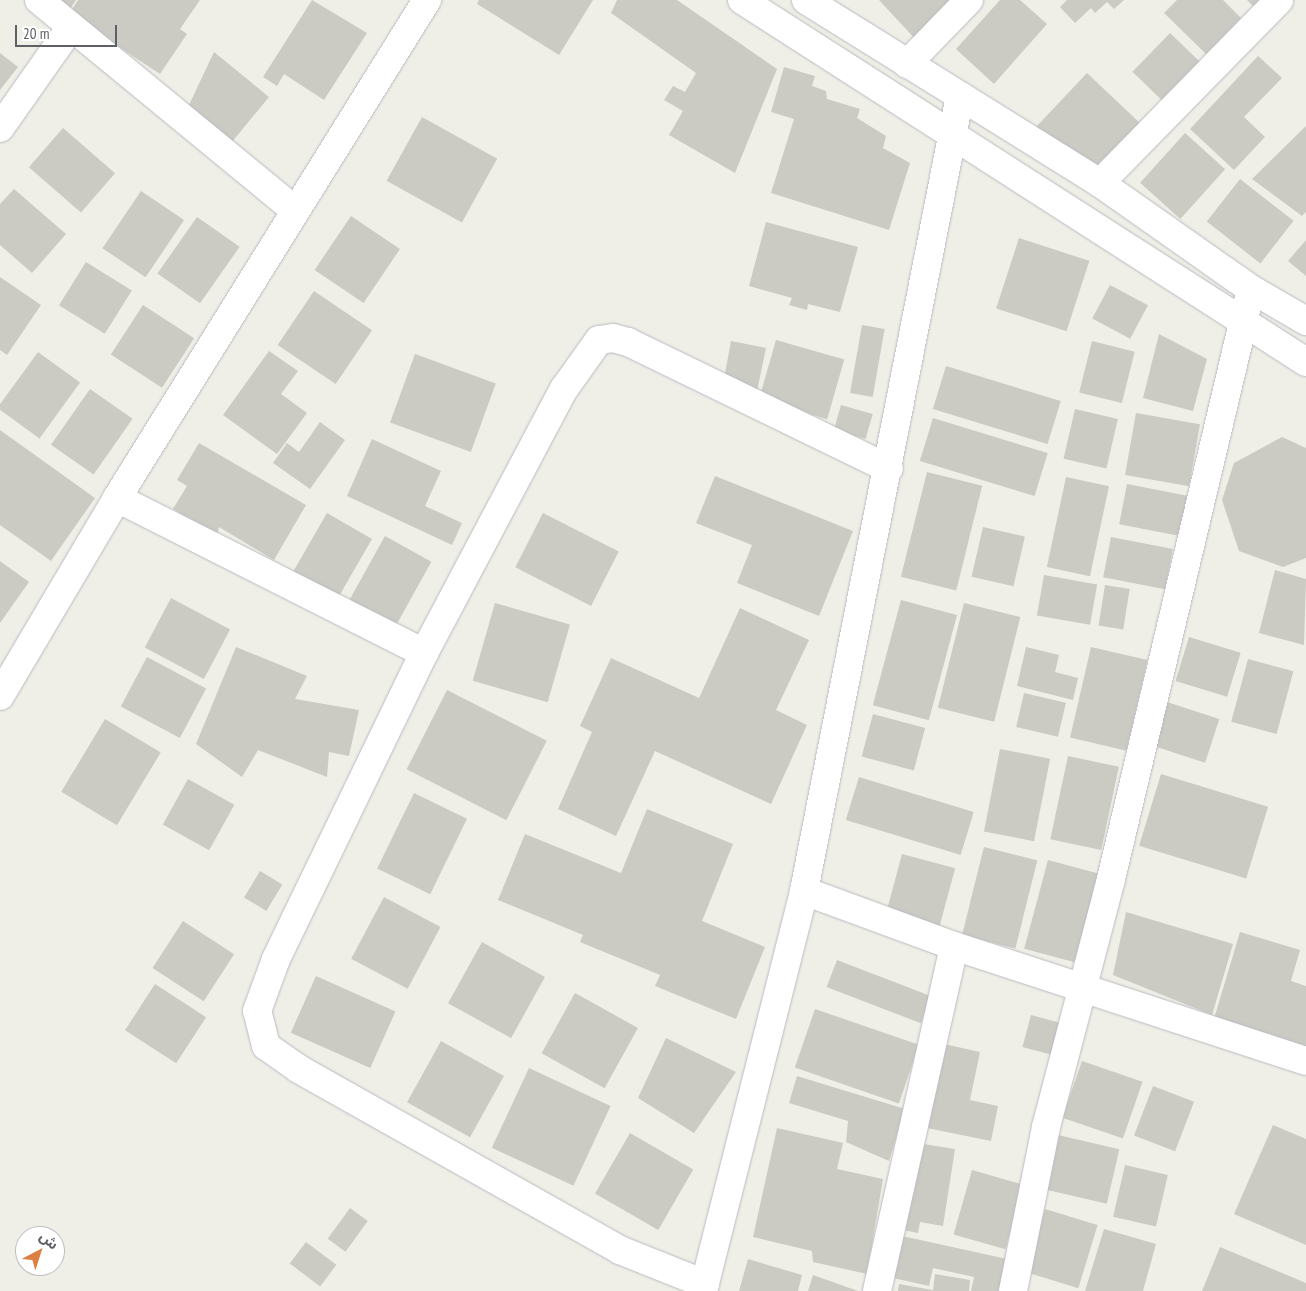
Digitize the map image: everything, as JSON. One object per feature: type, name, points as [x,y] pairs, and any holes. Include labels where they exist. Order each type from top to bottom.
[{"type":"street","points":[[39,0],[295,210]]},
{"type":"street","points":[[0,696],[117,498],[427,0]]},
{"type":"street","points":[[742,0],[952,134],[1242,325],[1306,362]]},
{"type":"street","points":[[806,0],[1100,183],[1251,289],[1306,321]]},
{"type":"street","points":[[907,64],[969,0]]},
{"type":"street","points":[[1100,183],[1280,0]]},
{"type":"street","points":[[0,128],[71,27]]},
{"type":"street","points":[[889,469],[628,342],[613,338],[599,340],[564,389],[424,653],[264,986],[257,1011],[266,1046],[299,1069],[620,1250],[704,1287],[804,891],[889,469],[960,96]]},
{"type":"street","points":[[1013,1291],[1046,1128],[1084,986],[1251,289]]},
{"type":"street","points":[[117,498],[424,653]]},
{"type":"street","points":[[804,891],[954,946],[1084,986],[1306,1061]]},
{"type":"street","points":[[877,1291],[954,946]]},
{"type":"building","points":[[53,0],[76,0],[68,12]]},
{"type":"building","points":[[78,0],[200,0],[180,29],[187,34],[160,74],[69,14]]},
{"type":"building","points":[[312,0],[367,33],[324,100],[284,74],[277,86],[263,77]]},
{"type":"building","points":[[479,0],[593,0],[559,55],[477,4]]},
{"type":"building","points":[[617,0],[677,0],[777,69],[735,173],[669,135],[683,111],[664,100],[673,86],[685,92],[696,73],[611,13]]},
{"type":"building","points":[[879,0],[961,0],[917,41]]},
{"type":"building","points":[[1000,0],[1020,0],[1047,24],[994,84],[956,49]]},
{"type":"building","points":[[1067,0],[1124,0],[1114,9],[1107,2],[1095,13],[1091,8],[1075,23],[1060,7]]},
{"type":"building","points":[[1177,0],[1223,0],[1241,18],[1206,54],[1164,13]]},
{"type":"building","points":[[1247,0],[1269,0],[1258,11]]},
{"type":"building","points":[[1170,33],[1201,63],[1163,102],[1132,72]]},
{"type":"building","points":[[214,52],[269,97],[231,143],[188,107]]},
{"type":"building","points":[[0,53],[18,67],[0,90]]},
{"type":"building","points":[[1258,56],[1282,78],[1244,117],[1265,137],[1234,170],[1190,129]]},
{"type":"building","points":[[784,67],[815,76],[812,86],[826,91],[827,99],[860,109],[857,118],[886,136],[883,148],[910,163],[889,230],[771,193],[794,119],[771,112]]},
{"type":"building","points":[[1087,73],[1142,125],[1099,171],[1059,148],[1036,127]]},
{"type":"building","points":[[422,117],[497,159],[462,223],[387,181]]},
{"type":"building","points":[[1306,126],[1306,212],[1302,216],[1252,179]]},
{"type":"building","points":[[63,128],[115,173],[81,213],[29,167]]},
{"type":"building","points":[[1185,133],[1225,169],[1180,219],[1140,183]]},
{"type":"building","points":[[1240,179],[1294,221],[1260,263],[1207,222]]},
{"type":"building","points":[[14,189],[66,234],[32,273],[0,245],[0,204]]},
{"type":"building","points":[[141,191],[184,220],[146,277],[102,248]]},
{"type":"building","points":[[351,216],[400,249],[364,303],[315,270]]},
{"type":"building","points":[[197,217],[240,247],[200,303],[157,274]]},
{"type":"building","points":[[766,222],[858,247],[840,312],[808,304],[807,310],[789,305],[792,298],[749,286]]},
{"type":"building","points":[[1019,238],[1089,261],[1067,331],[996,308]]},
{"type":"building","points":[[1306,240],[1306,276],[1288,261]]},
{"type":"building","points":[[86,262],[132,291],[105,334],[59,305]]},
{"type":"building","points":[[0,277],[41,305],[7,355],[0,350]]},
{"type":"building","points":[[1110,285],[1148,305],[1130,339],[1092,319]]},
{"type":"building","points":[[314,291],[372,330],[336,384],[278,345]]},
{"type":"building","points":[[143,305],[194,338],[162,388],[111,354]]},
{"type":"building","points":[[862,325],[885,329],[873,397],[850,393]]},
{"type":"building","points":[[1159,334],[1207,359],[1193,411],[1143,398]]},
{"type":"building","points":[[776,340],[844,360],[827,419],[759,400]]},
{"type":"building","points":[[731,341],[766,348],[756,396],[724,379]]},
{"type":"building","points":[[1092,341],[1135,352],[1122,403],[1079,392]]},
{"type":"building","points":[[269,351],[298,371],[281,394],[307,413],[277,454],[223,415]]},
{"type":"building","points":[[38,352],[80,383],[40,438],[0,410],[0,404]]},
{"type":"building","points":[[415,354],[496,383],[471,452],[390,423]]},
{"type":"building","points":[[946,366],[1061,401],[1048,444],[933,409]]},
{"type":"building","points":[[90,389],[133,419],[94,475],[51,445]]},
{"type":"building","points":[[841,405],[873,414],[866,439],[834,430]]},
{"type":"building","points":[[1075,409],[1118,419],[1106,469],[1064,459]]},
{"type":"building","points":[[1136,413],[1200,424],[1189,486],[1125,475]]},
{"type":"building","points":[[933,418],[1048,453],[1035,496],[920,461]]},
{"type":"building","points":[[320,422],[345,440],[310,489],[273,463],[287,443],[299,452]]},
{"type":"building","points":[[0,430],[95,498],[51,561],[0,525]]},
{"type":"building","points":[[1282,437],[1306,448],[1306,558],[1283,567],[1239,551],[1222,500],[1234,463]]},
{"type":"building","points":[[372,439],[441,471],[425,506],[462,523],[452,545],[347,496]]},
{"type":"building","points":[[199,443],[306,505],[274,560],[219,527],[217,535],[173,509],[187,486],[177,480]]},
{"type":"building","points":[[927,472],[982,486],[956,591],[901,577]]},
{"type":"building","points":[[715,476],[853,531],[819,616],[737,583],[752,545],[696,523]]},
{"type":"building","points":[[1066,477],[1109,486],[1090,576],[1047,567]]},
{"type":"building","points":[[1127,484],[1189,496],[1181,536],[1119,524]]},
{"type":"building","points":[[327,513],[372,539],[338,599],[292,573]]},
{"type":"building","points":[[543,513],[619,552],[591,606],[515,567]]},
{"type":"building","points":[[983,527],[1025,537],[1013,586],[972,577]]},
{"type":"building","points":[[385,536],[431,562],[395,627],[349,602]]},
{"type":"building","points":[[1111,537],[1173,549],[1165,589],[1103,577]]},
{"type":"building","points":[[0,561],[29,582],[0,623]]},
{"type":"building","points":[[1275,570],[1306,579],[1304,645],[1259,633]]},
{"type":"building","points":[[1044,575],[1097,584],[1090,625],[1037,615]]},
{"type":"building","points":[[1105,585],[1130,589],[1123,629],[1099,625]]},
{"type":"building","points":[[171,598],[230,629],[204,679],[145,647]]},
{"type":"building","points":[[901,600],[957,615],[929,720],[873,705]]},
{"type":"building","points":[[495,603],[570,624],[548,702],[473,681]]},
{"type":"building","points":[[964,603],[1020,617],[994,722],[938,708]]},
{"type":"building","points":[[740,608],[809,640],[776,710],[807,725],[771,804],[655,751],[616,836],[558,809],[592,732],[580,726],[611,658],[699,698]]},
{"type":"building","points":[[1189,637],[1241,653],[1227,697],[1176,681]]},
{"type":"building","points":[[236,647],[307,676],[295,699],[359,710],[349,756],[329,752],[327,777],[258,750],[242,777],[196,744]]},
{"type":"building","points":[[1026,647],[1059,655],[1055,672],[1078,678],[1073,700],[1017,686]]},
{"type":"building","points":[[1091,647],[1148,660],[1127,751],[1070,738]]},
{"type":"building","points":[[147,657],[206,688],[180,738],[121,706]]},
{"type":"building","points":[[1248,659],[1293,671],[1277,734],[1231,722]]},
{"type":"building","points":[[447,690],[547,741],[506,820],[407,769]]},
{"type":"building","points":[[1024,693],[1066,703],[1058,737],[1016,727]]},
{"type":"building","points":[[1167,702],[1219,719],[1205,763],[1153,746]]},
{"type":"building","points":[[873,714],[925,728],[914,770],[862,757]]},
{"type":"building","points":[[105,719],[161,752],[117,825],[61,792]]},
{"type":"building","points":[[1000,749],[1050,759],[1034,841],[984,831]]},
{"type":"building","points":[[1068,756],[1119,767],[1101,850],[1050,839]]},
{"type":"building","points":[[1161,774],[1268,807],[1246,878],[1139,846]]},
{"type":"building","points":[[859,777],[974,812],[961,855],[846,820]]},
{"type":"building","points":[[188,779],[234,805],[209,850],[163,824]]},
{"type":"building","points":[[414,793],[467,819],[430,894],[377,868]]},
{"type":"building","points":[[647,809],[733,844],[702,921],[765,947],[736,1019],[655,986],[660,975],[580,942],[583,935],[498,900],[525,834],[621,873]]},
{"type":"building","points":[[984,847],[1037,860],[1015,949],[962,935]]},
{"type":"building","points":[[902,854],[955,868],[939,929],[886,915]]},
{"type":"building","points":[[1048,860],[1101,874],[1077,963],[1024,949]]},
{"type":"building","points":[[260,871],[282,884],[266,911],[244,898]]},
{"type":"building","points":[[384,897],[441,927],[408,989],[351,959]]},
{"type":"building","points":[[1126,912],[1233,944],[1212,1015],[1113,975]]},
{"type":"building","points":[[183,921],[234,954],[204,1001],[153,968]]},
{"type":"building","points":[[1240,932],[1300,950],[1291,981],[1306,986],[1306,1053],[1213,1022]]},
{"type":"building","points":[[482,942],[545,977],[511,1038],[448,1003]]},
{"type":"building","points":[[837,960],[931,996],[921,1023],[827,987]]},
{"type":"building","points":[[316,976],[395,1011],[370,1068],[291,1033]]},
{"type":"building","points":[[155,984],[206,1017],[176,1063],[125,1030]]},
{"type":"building","points":[[575,993],[638,1028],[605,1088],[542,1053]]},
{"type":"building","points":[[815,1009],[919,1045],[899,1103],[795,1068]]},
{"type":"building","points":[[1031,1015],[1060,1023],[1051,1055],[1022,1047]]},
{"type":"building","points":[[666,1038],[736,1072],[694,1133],[638,1098]]},
{"type":"building","points":[[441,1041],[504,1076],[470,1137],[407,1102]]},
{"type":"building","points":[[944,1044],[980,1052],[970,1100],[998,1106],[991,1141],[927,1128]]},
{"type":"building","points":[[1082,1061],[1143,1082],[1123,1139],[1062,1118]]},
{"type":"building","points":[[529,1068],[611,1106],[573,1186],[492,1148]]},
{"type":"building","points":[[797,1076],[905,1109],[889,1161],[846,1142],[848,1121],[789,1103]]},
{"type":"building","points":[[1153,1086],[1194,1102],[1175,1151],[1134,1135]]},
{"type":"building","points":[[1273,1125],[1306,1139],[1306,1245],[1234,1214]]},
{"type":"building","points":[[777,1128],[843,1143],[837,1169],[883,1179],[867,1274],[813,1262],[812,1251],[753,1237]]},
{"type":"building","points":[[630,1133],[693,1170],[658,1230],[595,1194]]},
{"type":"building","points":[[1058,1135],[1119,1149],[1107,1204],[1045,1190]]},
{"type":"building","points":[[917,1143],[955,1149],[943,1226],[920,1222],[918,1233],[903,1230]]},
{"type":"building","points":[[1125,1165],[1168,1175],[1156,1227],[1113,1217]]},
{"type":"building","points":[[972,1170],[1024,1185],[1005,1249],[954,1234]]},
{"type":"building","points":[[350,1208],[368,1221],[345,1252],[328,1239]]},
{"type":"building","points":[[1045,1209],[1098,1225],[1078,1288],[1026,1272]]},
{"type":"building","points":[[1104,1229],[1156,1244],[1143,1291],[1085,1291]]},
{"type":"building","points":[[902,1236],[1007,1259],[1000,1291],[971,1291],[974,1277],[933,1268],[929,1286],[893,1278]]},
{"type":"building","points":[[306,1242],[336,1265],[320,1286],[290,1264]]},
{"type":"building","points":[[1220,1247],[1306,1283],[1306,1291],[1202,1291]]},
{"type":"building","points":[[748,1259],[802,1275],[798,1291],[739,1291]]},
{"type":"building","points":[[935,1274],[970,1280],[969,1291],[898,1291],[899,1284],[933,1290]]},
{"type":"building","points":[[813,1275],[858,1291],[808,1291]]}]
